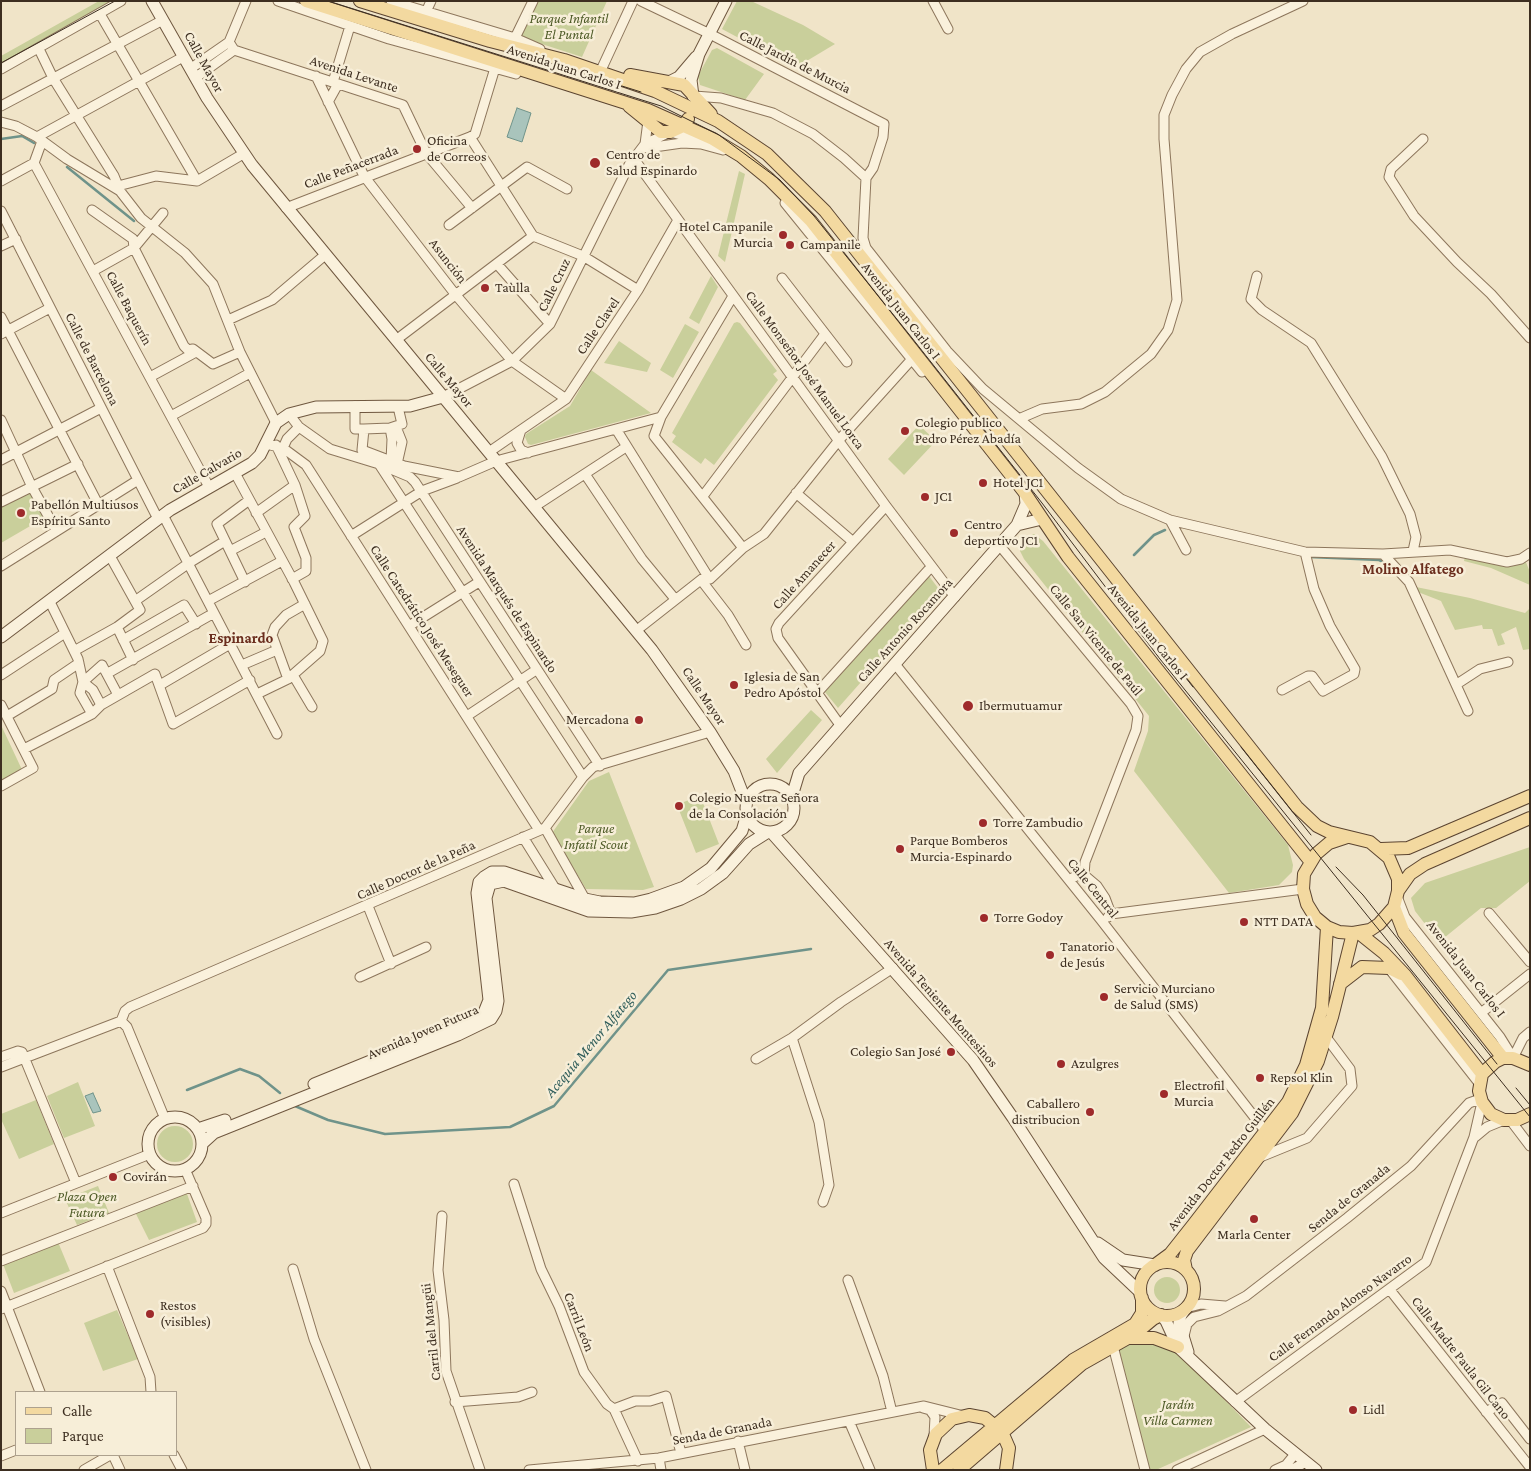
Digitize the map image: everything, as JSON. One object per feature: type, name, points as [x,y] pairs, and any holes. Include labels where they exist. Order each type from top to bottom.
[{"type":"main road","name":"Avenida Juan Carlos I","points":[[306,1],[624,102],[648,115],[685,124],[741,156],[791,199],[811,221],[1042,519],[1074,564],[1310,861]]},
{"type":"main road","name":"Avenida Juan Carlos I","points":[[360,1],[490,41],[564,60],[693,102],[767,154],[825,212],[1298,807],[1317,826],[1347,836]]},
{"type":"main road","points":[[699,54],[679,77],[658,87],[655,91],[648,115],[661,132],[670,132],[685,124],[693,102],[691,80],[699,54],[726,1]]},
{"type":"main road","name":"Calle Mayor","points":[[154,2],[192,73],[243,154],[637,630],[677,682],[710,732],[734,771],[747,808]]},
{"type":"main road","points":[[564,60],[645,78],[671,81],[689,88],[693,102]]},
{"type":"main road","name":"Calle Calvario","points":[[1,637],[161,517],[209,486],[252,464],[260,455],[275,446],[276,423],[289,414],[316,407],[410,406],[443,397]]},
{"type":"main road","name":"Calle Antonio Rocamora","points":[[792,796],[799,773],[1000,546],[1017,525],[1028,501]]},
{"type":"main road","points":[[1017,525],[1042,519]]},
{"type":"main road","name":"Calle Mayor","points":[[734,771],[744,781],[758,787]]},
{"type":"main road","name":"Calle Antonio Rocamora","points":[[773,784],[799,773]]},
{"type":"main road","points":[[773,784],[784,788],[792,796],[794,813],[785,827],[770,832],[752,824],[747,808],[751,793],[758,787],[773,784]]},
{"type":"main road","points":[[1381,849],[1408,848],[1530,796]]},
{"type":"main road","name":"Avenida Joven Futura","points":[[198,1129],[483,1015],[489,1000],[478,893],[479,882],[492,872],[504,872],[584,899],[634,903],[651,900],[684,887],[711,868],[731,847],[742,831],[747,808]]},
{"type":"main road","points":[[1396,898],[1395,868],[1381,849],[1370,842],[1347,836],[1328,843],[1310,861],[1304,874],[1303,889],[1306,904],[1315,917],[1327,927],[1339,932],[1356,933],[1379,924],[1396,898],[1410,874],[1425,864],[1530,818]]},
{"type":"main road","points":[[785,827],[788,852]]},
{"type":"main road","name":"Avenida Joven Futura","points":[[202,1143],[214,1133],[458,1035],[491,1019],[496,1011],[498,1001],[486,898],[490,884],[504,881],[589,911],[631,912],[655,908],[681,900],[701,889],[723,872],[749,844],[770,832]]},
{"type":"main road","name":"Avenida Teniente Montesinos","points":[[770,832],[973,1060],[1109,1263],[1141,1295]]},
{"type":"main road","name":"Avenida Juan Carlos I","points":[[1396,898],[1404,933],[1508,1058],[1530,1065]]},
{"type":"main road","name":"Avenida Doctor Pedro Guillén","points":[[1155,1265],[1170,1254],[1288,1102],[1314,1041],[1322,1008],[1327,927]]},
{"type":"main road","points":[[1356,933],[1384,953],[1405,975],[1481,1078]]},
{"type":"main road","name":"Avenida Doctor Pedro Guillén","points":[[1186,1270],[1184,1260],[1187,1251],[1292,1113],[1318,1061],[1356,933]]},
{"type":"main road","points":[[1340,984],[1362,967],[1389,968],[1405,975]]},
{"type":"main road","points":[[1508,1058],[1489,1066],[1481,1078],[1481,1101],[1491,1114],[1519,1120]]},
{"type":"main road","points":[[175,1117],[186,1119],[198,1129],[202,1143],[201,1154],[194,1163],[185,1169],[174,1171],[164,1169],[156,1163],[150,1154],[149,1137],[157,1123],[175,1117]]},
{"type":"main road","name":"Avenida Teniente Montesinos","points":[[1090,1234],[1105,1249],[1122,1260],[1155,1265]]},
{"type":"main road","points":[[959,1470],[999,1428],[1082,1353],[1134,1324],[1142,1313],[1142,1278],[1155,1265],[1172,1263],[1186,1270],[1194,1287],[1192,1298],[1180,1318],[1181,1344]]},
{"type":"main road","points":[[1141,1295],[1151,1311],[1161,1315],[1166,1320],[1189,1356],[1265,1429],[1316,1470]]},
{"type":"main road","points":[[942,1470],[1042,1398],[1082,1364],[1128,1338],[1161,1315],[1177,1314],[1186,1308]]},
{"type":"main road","points":[[1128,1338],[1154,1338],[1181,1344]]},
{"type":"main road","points":[[933,1470],[930,1450],[933,1439],[947,1421],[958,1416],[969,1415],[986,1418],[999,1428],[1008,1443],[1008,1466]]},
{"type":"street","points":[[1,69],[122,1]]},
{"type":"street","points":[[192,73],[229,42],[246,1]]},
{"type":"street","points":[[278,1],[350,26],[496,68],[552,84],[581,88]]},
{"type":"street","points":[[391,1],[515,38],[564,60]]},
{"type":"street","points":[[426,12],[431,1]]},
{"type":"street","points":[[515,38],[533,1]]},
{"type":"street","points":[[602,68],[633,1]]},
{"type":"street","name":"Calle Jardín de Murcia","points":[[641,1],[710,34],[884,124],[881,145],[873,168],[866,178],[863,238],[866,248],[946,351],[983,389],[1021,418],[1107,490],[1132,506],[1170,520],[1305,552],[1383,554],[1450,550],[1507,562],[1521,559],[1530,553]]},
{"type":"street","points":[[933,1],[948,29]]},
{"type":"street","points":[[1021,418],[1042,409],[1081,404],[1104,392],[1151,354],[1168,330],[1177,300],[1164,139],[1164,115],[1172,95],[1186,69],[1200,52],[1232,34],[1303,1]]},
{"type":"street","points":[[100,14],[197,181]]},
{"type":"street","points":[[1,106],[163,20]]},
{"type":"street","points":[[328,102],[350,26]]},
{"type":"street","points":[[192,73],[234,50],[229,42]]},
{"type":"street","points":[[39,49],[53,78],[77,115],[119,189],[141,218],[185,253],[213,284],[240,352],[276,423]]},
{"type":"street","name":"Avenida Levante","points":[[234,50],[403,105],[426,153],[472,208]]},
{"type":"street","points":[[1,181],[34,163],[40,139],[77,115],[184,57]]},
{"type":"street","points":[[496,68],[475,134],[470,138],[500,187],[533,236],[583,256],[638,290]]},
{"type":"street","name":"Asunción","points":[[316,76],[364,176],[455,294],[512,361],[566,399]]},
{"type":"street","points":[[693,102],[721,98],[773,113],[813,134],[866,178]]},
{"type":"street","points":[[642,147],[648,115]]},
{"type":"street","points":[[1,122],[16,126],[40,139],[67,159],[119,189]]},
{"type":"street","points":[[642,147],[670,132],[698,139],[723,150],[754,174],[790,208],[1028,501]]},
{"type":"street","name":"Calle Peñacerrada","points":[[286,208],[364,176],[470,138]]},
{"type":"street","points":[[1423,139],[1391,169],[1389,177],[1414,216],[1457,262],[1491,294],[1530,338]]},
{"type":"street","points":[[642,147],[682,143],[701,144],[723,150]]},
{"type":"street","name":"Calle Cruz","points":[[443,397],[512,361],[550,324],[583,256],[642,147]]},
{"type":"street","points":[[119,189],[140,179],[156,176],[197,181],[243,154]]},
{"type":"street","name":"Calle Monseñor José Manuel Lorca","points":[[634,159],[886,506],[955,597]]},
{"type":"street","name":"Calle Baquerín","points":[[34,163],[209,486]]},
{"type":"street","points":[[449,224],[528,167],[567,189]]},
{"type":"street","points":[[92,210],[133,239],[134,248],[184,346],[188,350],[193,349],[213,364],[240,352]]},
{"type":"street","name":"Calle de Barcelona","points":[[1,212],[138,480],[189,563],[277,734]]},
{"type":"street","points":[[93,271],[134,248],[163,213]]},
{"type":"street","name":"Calle Clavel","points":[[493,456],[521,430],[566,399],[638,290],[678,220]]},
{"type":"street","points":[[396,340],[533,236]]},
{"type":"street","points":[[1,246],[16,239]]},
{"type":"street","points":[[228,320],[272,300],[325,255]]},
{"type":"street","points":[[497,264],[550,324]]},
{"type":"street","points":[[1257,276],[1251,299],[1262,310],[1311,342],[1382,457],[1410,514],[1416,537],[1413,551]]},
{"type":"street","points":[[782,278],[847,362]]},
{"type":"street","points":[[654,436],[661,417],[733,296]]},
{"type":"street","points":[[4,332],[50,308]]},
{"type":"street","points":[[1,317],[4,332],[60,429],[98,504]]},
{"type":"street","points":[[703,496],[825,334]]},
{"type":"street","points":[[150,377],[196,351]]},
{"type":"street","points":[[704,577],[710,579],[744,548],[764,534],[839,440],[912,359]]},
{"type":"street","points":[[171,416],[250,373]]},
{"type":"street","points":[[355,406],[355,429],[393,428],[402,424],[398,407]]},
{"type":"street","points":[[1,460],[102,408]]},
{"type":"street","name":"Avenida Marqués de Espinardo","points":[[289,414],[299,427],[330,449],[379,464],[410,477],[422,492],[600,766]]},
{"type":"street","points":[[351,536],[404,502],[422,492],[459,477],[493,456],[528,453],[661,417]]},
{"type":"street","points":[[1,420],[32,487],[56,530]]},
{"type":"street","points":[[644,421],[744,548]]},
{"type":"street","points":[[292,579],[306,571],[306,558],[294,527],[305,516],[296,485],[275,446],[299,427]]},
{"type":"street","points":[[393,428],[402,442],[394,462]]},
{"type":"street","points":[[364,429],[362,450],[394,462],[459,477]]},
{"type":"street","points":[[616,429],[746,645]]},
{"type":"street","points":[[521,430],[517,443],[521,450],[528,453]]},
{"type":"street","name":"Calle Catedrático José Meseguer","points":[[275,446],[306,465],[542,829],[584,899]]},
{"type":"street","points":[[534,507],[626,447]]},
{"type":"street","points":[[1,502],[78,464]]},
{"type":"street","points":[[379,464],[583,778]]},
{"type":"street","points":[[235,473],[323,641],[320,650],[290,677],[258,694]]},
{"type":"street","points":[[585,474],[642,559],[675,599]]},
{"type":"street","points":[[1,566],[138,480]]},
{"type":"street","points":[[256,513],[296,485]]},
{"type":"street","points":[[796,493],[852,542]]},
{"type":"street","points":[[245,582],[217,524],[248,501]]},
{"type":"street","name":"Calle Amanecer","points":[[817,693],[778,638],[776,629],[886,506]]},
{"type":"street","points":[[1170,520],[1186,550]]},
{"type":"street","points":[[230,551],[266,532]]},
{"type":"street","points":[[135,601],[189,563],[225,542]]},
{"type":"street","name":"Calle San Vicente de Paúl","points":[[1000,546],[1131,704],[1138,716],[1136,730],[1085,862],[1084,875]]},
{"type":"street","points":[[1282,690],[1308,676],[1312,676],[1323,692],[1354,674],[1355,669],[1330,626],[1314,589],[1305,552]]},
{"type":"street","points":[[1383,554],[1409,582],[1468,711]]},
{"type":"street","points":[[74,650],[118,627],[140,610],[110,556]]},
{"type":"street","points":[[208,601],[282,561]]},
{"type":"street","points":[[840,725],[817,693],[931,567]]},
{"type":"street","points":[[637,630],[704,577]]},
{"type":"street","points":[[409,626],[479,582]]},
{"type":"street","points":[[50,602],[74,650],[83,682],[80,693],[92,714]]},
{"type":"street","points":[[305,604],[286,615],[274,627],[272,635],[290,677],[312,707]]},
{"type":"street","points":[[123,640],[184,605],[196,624]]},
{"type":"street","points":[[108,673],[214,614]]},
{"type":"street","points":[[118,627],[133,660]]},
{"type":"street","points":[[1,675],[65,633]]},
{"type":"street","points":[[160,685],[230,644]]},
{"type":"street","points":[[242,665],[277,650]]},
{"type":"street","points":[[1457,684],[1480,669],[1508,662]]},
{"type":"street","points":[[7,716],[52,689],[54,680],[79,664]]},
{"type":"street","name":"Calle Central","points":[[895,664],[1101,920],[1266,1132]]},
{"type":"street","points":[[83,682],[102,665],[108,673],[118,695]]},
{"type":"street","points":[[467,716],[536,670]]},
{"type":"street","points":[[24,749],[92,714],[101,705],[155,674],[173,724],[250,680]]},
{"type":"street","points":[[83,682],[93,690],[101,705]]},
{"type":"street","points":[[1,705],[33,768],[1,786]]},
{"type":"street","name":"Calle Doctor de la Peña","points":[[121,1021],[124,1011],[130,1007],[368,906],[542,829],[589,770],[710,732]]},
{"type":"street","points":[[523,837],[556,890]]},
{"type":"street","points":[[1068,880],[1084,875],[1097,886],[1105,898],[1111,914]]},
{"type":"street","points":[[1101,920],[1111,914],[1303,889]]},
{"type":"street","name":"Avenida Juan Carlos I","points":[[1396,898],[1405,916],[1500,1037],[1508,1058]]},
{"type":"street","points":[[368,906],[391,964]]},
{"type":"street","points":[[1489,913],[1530,962]]},
{"type":"street","points":[[360,977],[426,947]]},
{"type":"street","points":[[756,1059],[792,1038],[841,1002],[893,968]]},
{"type":"street","points":[[1389,968],[1481,1078]]},
{"type":"street","points":[[1481,1013],[1530,974]]},
{"type":"street","points":[[1,1067],[121,1021],[127,1027],[165,1119]]},
{"type":"street","points":[[1508,1058],[1530,1032]]},
{"type":"street","points":[[1256,1160],[1307,1138],[1352,1086],[1353,1079],[1350,1069],[1326,1037]]},
{"type":"street","points":[[792,1038],[819,1122],[830,1185],[823,1202]]},
{"type":"street","points":[[1,1057],[20,1051],[76,1184]]},
{"type":"street","name":"Calle Fernando Alonso Navarro","points":[[1235,1402],[1426,1262],[1474,1137],[1481,1101]]},
{"type":"street","name":"Senda de Granada","points":[[1181,1344],[1185,1330],[1191,1320],[1198,1315],[1218,1311],[1246,1296],[1347,1218],[1410,1166],[1467,1105],[1481,1101]]},
{"type":"street","points":[[1474,1137],[1487,1127],[1519,1120],[1530,1146]]},
{"type":"street","points":[[1,1213],[150,1154]]},
{"type":"street","points":[[4,1307],[205,1226],[206,1218],[185,1169]]},
{"type":"street","name":"Carril León","points":[[514,1184],[541,1269],[559,1306],[584,1372],[607,1404],[614,1409],[638,1460]]},
{"type":"street","points":[[1,1260],[193,1186]]},
{"type":"street","name":"Carril del Mangüi","points":[[442,1216],[438,1270],[439,1292],[444,1320],[446,1371],[455,1402],[480,1470]]},
{"type":"street","points":[[107,1266],[150,1377],[151,1391]]},
{"type":"street","points":[[293,1270],[314,1339],[366,1470]]},
{"type":"street","points":[[848,1280],[883,1376],[892,1412]]},
{"type":"street","name":"Calle Madre Paula Gil Cano","points":[[1390,1290],[1530,1467]]},
{"type":"street","points":[[1,1291],[4,1307],[40,1391]]},
{"type":"street","points":[[1186,1308],[1201,1304],[1225,1306]]},
{"type":"street","points":[[1112,1346],[1145,1470]]},
{"type":"street","points":[[455,1402],[518,1396],[532,1392]]},
{"type":"street","points":[[614,1409],[635,1402],[650,1401],[666,1396],[681,1453]]},
{"type":"street","points":[[1486,1412],[1502,1403],[1530,1439]]},
{"type":"street","points":[[918,1407],[930,1410],[935,1417],[936,1424],[933,1439]]},
{"type":"street","name":"Senda de Granada","points":[[530,1470],[600,1467],[659,1458],[918,1407],[933,1407],[949,1413],[969,1415]]},
{"type":"street","points":[[849,1421],[870,1470]]},
{"type":"street","points":[[1177,1470],[1265,1429]]},
{"type":"street","points":[[738,1441],[746,1470]]},
{"type":"street","points":[[1,1456],[15,1450]]},
{"type":"street","points":[[1274,1470],[1286,1464],[1295,1454]]},
{"type":"street","points":[[84,1470],[110,1456]]},
{"type":"street","points":[[113,1456],[120,1470]]},
{"type":"street","points":[[174,1456],[178,1468]]},
{"type":"street","points":[[659,1458],[661,1470]]},
{"type":"street","points":[[1291,1470],[1306,1462]]},
{"type":"green space","points":[[99,1],[118,1],[1,66],[1,56]]},
{"type":"green space","name":"Parque Infantil El Puntal","points":[[535,1],[607,1],[582,57],[517,36]]},
{"type":"green space","points":[[737,1],[751,1],[803,25],[835,44],[795,68],[722,29]]},
{"type":"green space","points":[[717,48],[764,74],[745,100],[700,85],[698,76],[712,50]]},
{"type":"green space","points":[[739,171],[745,174],[725,262],[718,256]]},
{"type":"green space","points":[[711,276],[718,287],[699,324],[689,318]]},
{"type":"green space","points":[[734,323],[740,323],[777,371],[773,374],[778,380],[714,465],[705,458],[701,464],[672,442],[676,436],[672,433]]},
{"type":"green space","points":[[685,324],[699,332],[673,378],[660,370]]},
{"type":"green space","points":[[619,341],[651,363],[647,372],[604,363]]},
{"type":"green space","points":[[591,370],[651,413],[531,445],[528,444],[525,437],[526,434],[570,406]]},
{"type":"green space","points":[[919,425],[936,441],[904,475],[888,459]]},
{"type":"green space","name":"Pabellón Multiusos Espíritu Santo","points":[[31,492],[44,518],[1,543],[1,507]]},
{"type":"green space","points":[[1034,534],[1043,541],[1288,845],[1293,865],[1292,872],[1279,885],[1229,893],[1134,771],[1148,731],[1149,716],[1024,559],[1020,546],[1027,537]]},
{"type":"green space","points":[[1465,557],[1525,560],[1530,572],[1530,585],[1491,568],[1464,561]]},
{"type":"green space","points":[[929,576],[941,592],[838,708],[825,692]]},
{"type":"green space","points":[[1416,587],[1470,598],[1525,613],[1530,608],[1530,649],[1523,650],[1516,627],[1501,634],[1505,644],[1498,646],[1492,629],[1483,629],[1482,625],[1455,630],[1441,601],[1418,592]]},
{"type":"green space","points":[[811,710],[822,720],[777,773],[766,759]]},
{"type":"green space","points":[[1,725],[24,774],[1,784]]},
{"type":"green space","name":"Parque Infatil Scout","points":[[609,772],[654,887],[643,890],[586,889],[552,833],[589,781]]},
{"type":"green space","points":[[700,795],[719,844],[696,853],[677,805]]},
{"type":"green space","points":[[1530,847],[1530,881],[1496,908],[1481,908],[1439,942],[1415,911],[1411,898],[1425,883]]},
{"type":"green space","points":[[78,1082],[95,1126],[64,1138],[47,1096]]},
{"type":"green space","points":[[36,1100],[54,1144],[19,1159],[1,1119],[1,1114]]},
{"type":"green space","points":[[175,1126],[182,1127],[188,1131],[192,1137],[192,1151],[188,1157],[182,1161],[175,1162],[168,1161],[162,1157],[158,1151],[157,1144],[158,1137],[162,1131],[168,1127]]},
{"type":"green space","name":"Plaza Open Futura","points":[[98,1186],[109,1213],[77,1225],[65,1199]]},
{"type":"green space","points":[[186,1191],[197,1222],[149,1240],[135,1212]]},
{"type":"green space","points":[[58,1242],[70,1271],[14,1293],[3,1264]]},
{"type":"green space","points":[[1167,1277],[1176,1281],[1180,1290],[1176,1299],[1167,1303],[1158,1299],[1154,1290],[1158,1281]]},
{"type":"green space","points":[[117,1310],[138,1359],[103,1371],[84,1323]]},
{"type":"green space","name":"Jardín Villa Carmen","points":[[1154,1342],[1180,1354],[1251,1427],[1156,1470],[1148,1470],[1119,1350],[1129,1344]]},
{"type":"water","points":[[517,108],[531,113],[522,142],[507,137]]},
{"type":"water","points":[[93,1093],[101,1111],[93,1113],[85,1096]]},
{"type":"waterway","points":[[1,139],[22,136],[34,143]]},
{"type":"waterway","points":[[67,167],[134,221]]},
{"type":"waterway","name":"Acequia Menor Alfatego","points":[[1134,555],[1154,535],[1165,530]]},
{"type":"waterway","name":"Acequia Menor Alfatego","points":[[1310,557],[1379,560],[1388,564]]},
{"type":"waterway","name":"Acequia Menor Alfatego","points":[[295,1106],[328,1120],[385,1134],[510,1127],[554,1106],[668,970],[811,949]]},
{"type":"waterway","name":"Acequia Menor Alfatego","points":[[187,1090],[240,1069],[259,1076],[280,1093]]},
{"type":"tram line","points":[[1,63],[115,1]]},
{"type":"tram line","points":[[328,1],[661,106],[719,135],[780,180],[814,216],[912,338],[1042,503],[1160,659],[1530,1117]]},
{"type":"tram line","points":[[606,81],[641,92]]},
{"type":"tram line","points":[[1131,608],[1193,687]]},
{"type":"tram line","points":[[1241,747],[1311,835]]},
{"type":"tram line","points":[[1336,867],[1363,895],[1497,1064]]},
{"type":"tram line","points":[[1516,1088],[1530,1105]]},
{"type":"place","name":"Oficina de Correos","points":[[417,149]]},
{"type":"place","name":"Centro de Salud Espinardo","points":[[595,163]]},
{"type":"place","name":"Hotel Campanile Murcia","points":[[783,235]]},
{"type":"place","name":"Campanile","points":[[790,245]]},
{"type":"place","name":"Taùlla","points":[[485,288]]},
{"type":"place","name":"Colegio publico Pedro Pérez Abadía","points":[[905,431]]},
{"type":"place","name":"Hotel JC1","points":[[983,483]]},
{"type":"place","name":"JC1","points":[[925,497]]},
{"type":"place","name":"Pabellón Multiusos Espíritu Santo","points":[[21,513]]},
{"type":"place","name":"Centro deportivo JC1","points":[[954,533]]},
{"type":"place","name":"Iglesia de San Pedro Apóstol","points":[[734,685]]},
{"type":"place","name":"Ibermutuamur","points":[[968,706]]},
{"type":"place","name":"Mercadona","points":[[639,720]]},
{"type":"place","name":"Colegio Nuestra Señora de la Consolación","points":[[679,806]]},
{"type":"place","name":"Torre Zambudio","points":[[983,823]]},
{"type":"place","name":"Parque Bomberos Murcia-Espinardo","points":[[900,849]]},
{"type":"place","name":"Torre Godoy","points":[[984,918]]},
{"type":"place","name":"NTT DATA","points":[[1244,922]]},
{"type":"place","name":"Tanatorio de Jesús","points":[[1050,955]]},
{"type":"place","name":"Servicio Murciano de Salud (SMS)","points":[[1104,997]]},
{"type":"place","name":"Colegio San José","points":[[951,1052]]},
{"type":"place","name":"Azulgres","points":[[1061,1064]]},
{"type":"place","name":"Repsol Klin","points":[[1260,1078]]},
{"type":"place","name":"Electrofil Murcia","points":[[1164,1094]]},
{"type":"place","name":"Caballero distribucion","points":[[1090,1112]]},
{"type":"place","name":"Covirán","points":[[113,1177]]},
{"type":"place","name":"Marla Center","points":[[1254,1219]]},
{"type":"place","name":"Restos (visibles)","points":[[150,1314]]},
{"type":"place","name":"Lidl","points":[[1353,1410]]},
{"type":"district","name":"Molino Alfatego","points":[[1413,569]]},
{"type":"district","name":"Espinardo","points":[[241,638]]}]
